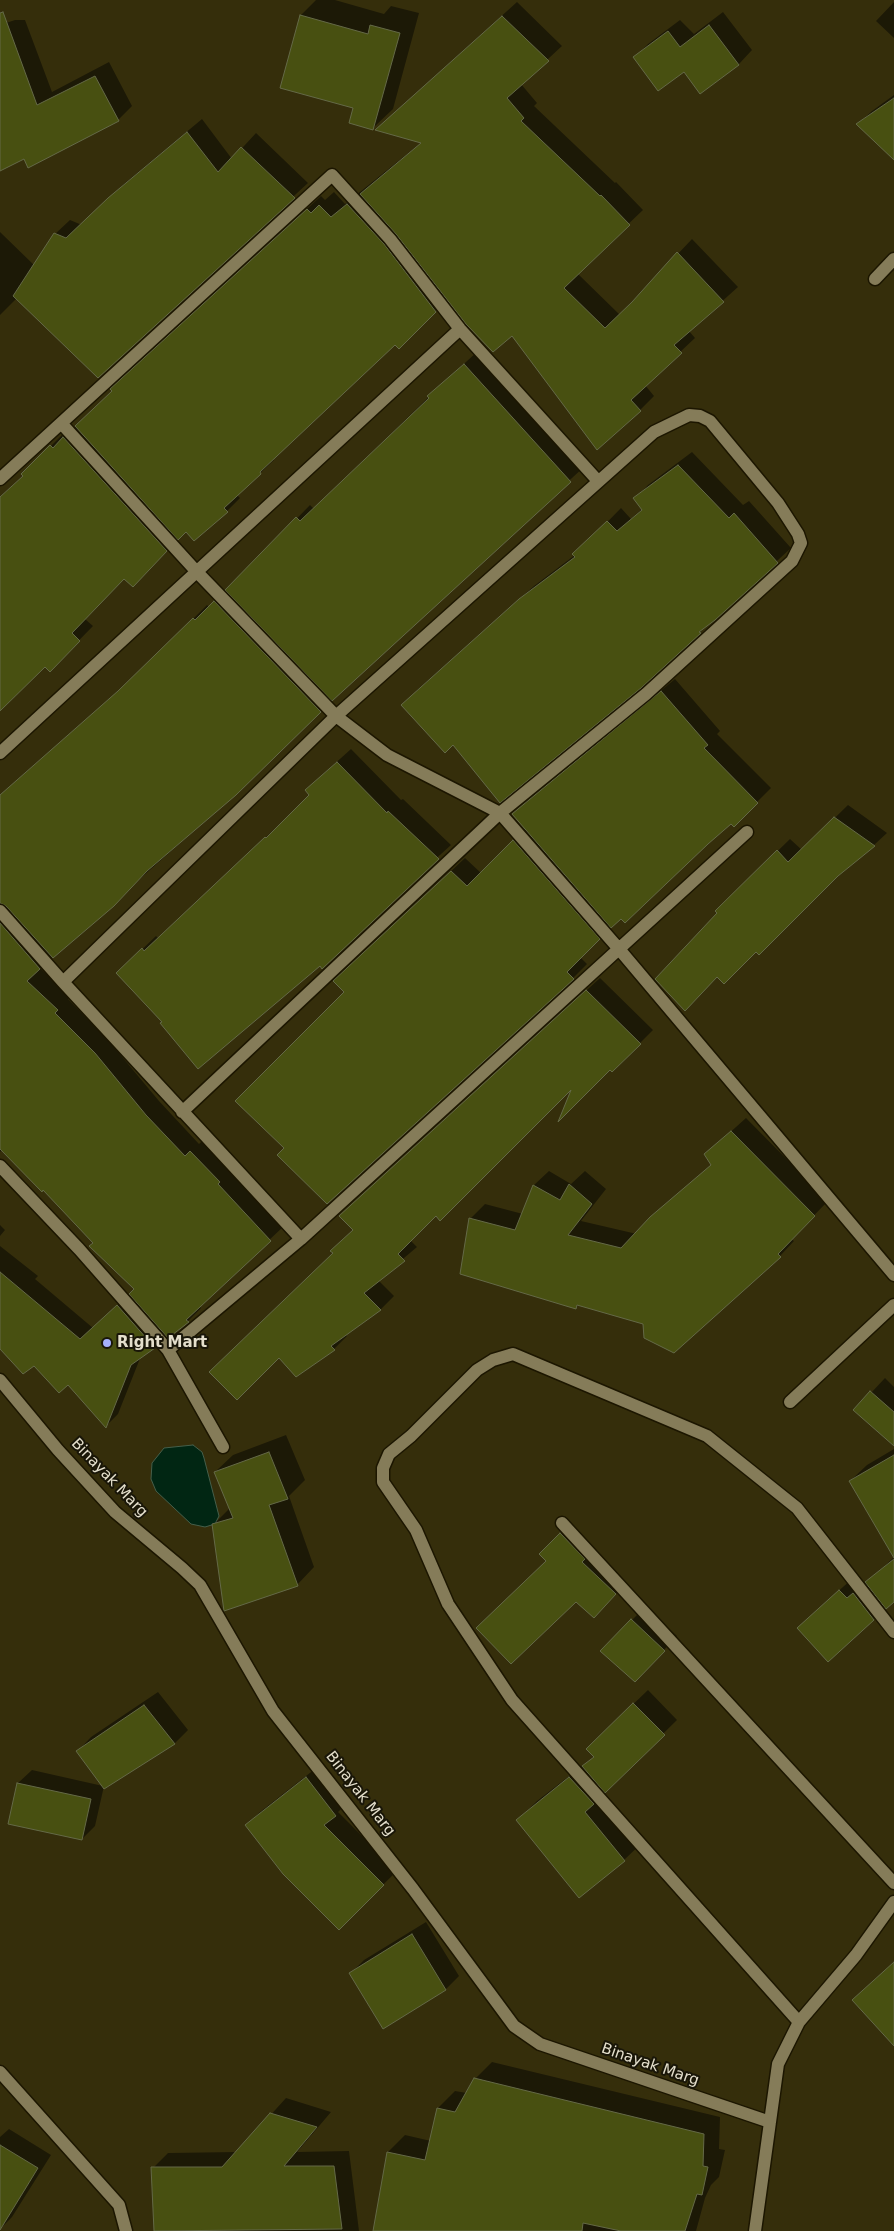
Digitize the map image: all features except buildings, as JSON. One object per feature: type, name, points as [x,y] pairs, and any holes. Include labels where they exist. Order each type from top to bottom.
[{"type":"street","points":[[0,479],[332,174],[390,238],[460,329],[598,481]]},
{"type":"street","points":[[875,280],[894,259]]},
{"type":"street","points":[[0,753],[460,329]]},
{"type":"street","points":[[63,982],[336,716],[654,432],[689,415],[700,416],[710,422],[778,503],[798,534],[801,543],[792,562],[738,613],[646,694],[500,813],[182,1112]]},
{"type":"street","points":[[61,423],[196,571],[336,716],[386,755],[500,813],[620,949],[894,1275]]},
{"type":"street","points":[[168,1350],[301,1239],[747,832]]},
{"type":"street","points":[[0,911],[182,1112],[301,1239]]},
{"type":"street","points":[[0,1166],[79,1249],[168,1350],[223,1447]]},
{"type":"street","points":[[790,1402],[894,1305]]},
{"type":"street","points":[[799,2022],[512,1700],[448,1604],[416,1530],[383,1482],[383,1468],[390,1454],[411,1436],[477,1370],[493,1360],[513,1354],[707,1436],[797,1508],[894,1632]]},
{"type":"street","name":"Binayak Marg","points":[[0,1380],[58,1450],[115,1512],[200,1585],[273,1711],[413,1889],[514,2026],[540,2044],[770,2122]]},
{"type":"street","points":[[562,1523],[894,1883]]},
{"type":"street","points":[[755,2231],[778,2064],[799,2022],[856,1955],[894,1902]]},
{"type":"street","points":[[0,2072],[119,2205],[126,2231]]},
{"type":"shaded area","points":[[193,1445],[202,1452],[219,1516],[215,1524],[205,1527],[191,1524],[156,1491],[151,1479],[152,1463],[164,1448]]},
{"type":"place","name":"Right Mart","points":[[107,1343]]}]
